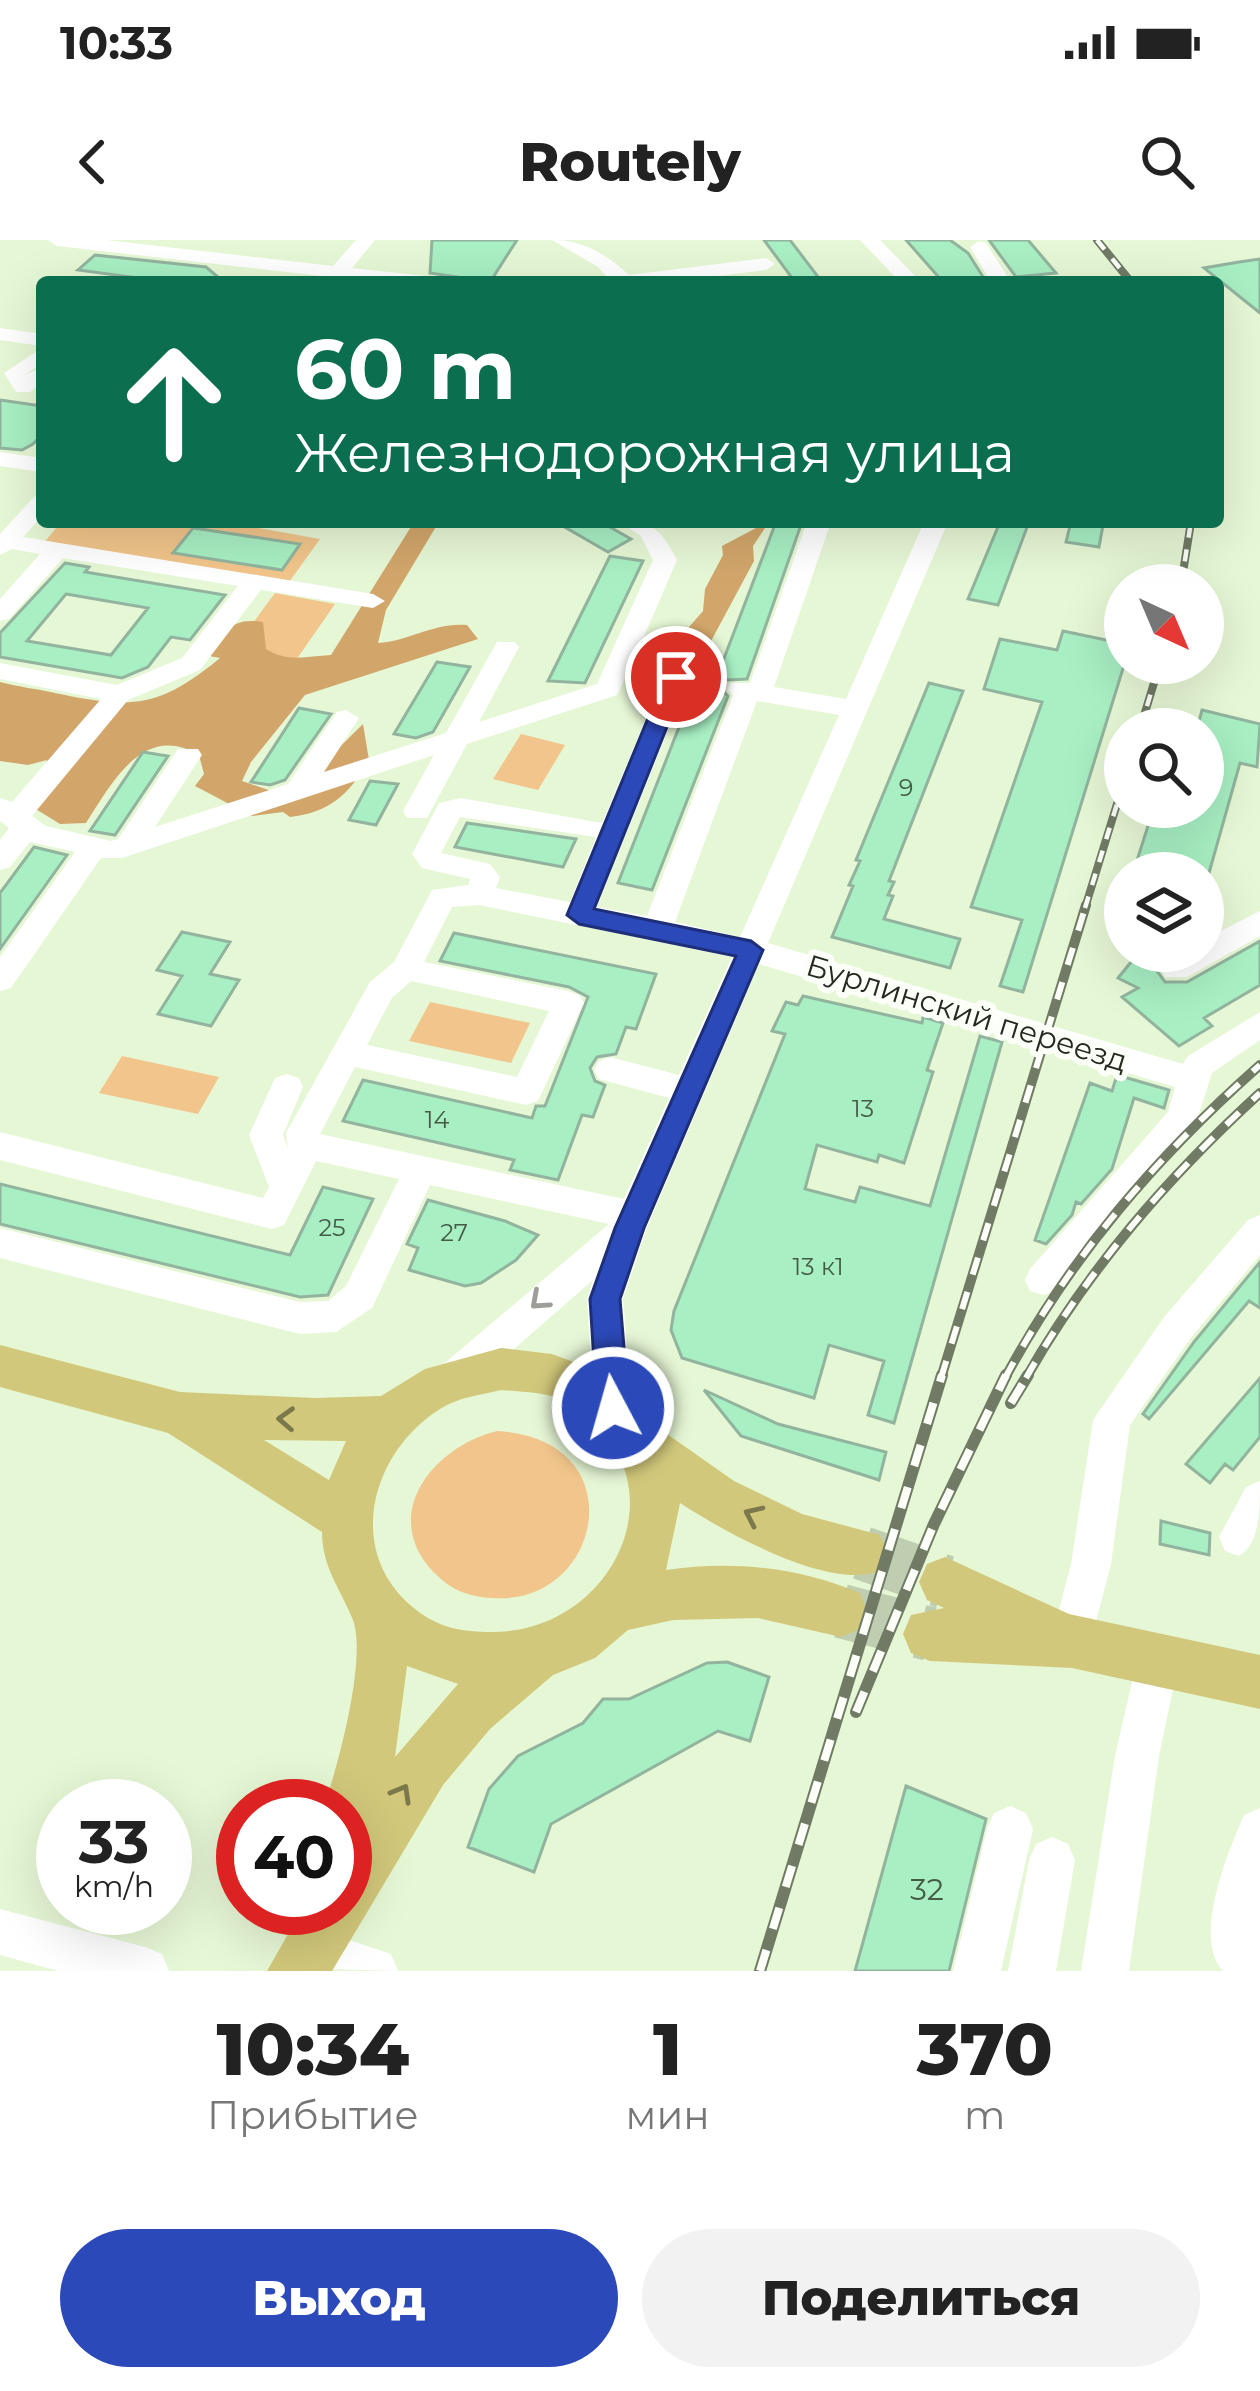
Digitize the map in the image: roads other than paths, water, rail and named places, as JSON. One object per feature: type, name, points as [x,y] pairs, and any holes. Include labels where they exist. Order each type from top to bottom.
[{"type":"main road","points":[[0,1366],[180,1414],[391,1418]]},
{"type":"main road","points":[[538,1657],[489,1663],[441,1655],[407,1638],[380,1613],[353,1567],[346,1519],[359,1465],[391,1418],[420,1395],[453,1379],[501,1369],[549,1374],[583,1387],[710,1496],[842,1550],[803,1559],[796,1582],[825,1605],[687,1590],[618,1607]]},
{"type":"main road","points":[[180,1414],[346,1519]]},
{"type":"main road","points":[[372,1846],[409,1779],[487,1690],[538,1657],[582,1637],[618,1607],[640,1574],[653,1537],[653,1476],[626,1426]]},
{"type":"main road","points":[[945,1582],[1072,1641]]},
{"type":"main road","points":[[363,1779],[371,1757],[382,1682],[380,1613]]},
{"type":"main road","points":[[930,1634],[1072,1641],[1260,1682]]},
{"type":"street","points":[[57,240],[264,262],[326,274],[365,240]]},
{"type":"street","points":[[251,276],[285,240]]},
{"type":"street","points":[[561,240],[605,262],[618,276]]},
{"type":"street","points":[[750,240],[774,276]]},
{"type":"street","points":[[869,240],[905,276]]},
{"type":"street","points":[[979,247],[997,276]]},
{"type":"street","points":[[664,276],[766,264]]},
{"type":"street","points":[[0,334],[36,339]]},
{"type":"street","points":[[22,388],[14,373],[36,358]]},
{"type":"street","points":[[0,459],[36,464]]},
{"type":"street","points":[[10,546],[36,510]]},
{"type":"street","points":[[14,816],[37,834],[112,851],[608,689],[665,560],[650,532],[643,528]]},
{"type":"street","points":[[657,928],[738,689],[816,528]]},
{"type":"street","points":[[626,1426],[605,1299],[689,1090],[933,528]]},
{"type":"street","points":[[10,546],[373,601]]},
{"type":"street","points":[[0,614],[57,550]]},
{"type":"street","points":[[0,860],[14,816],[119,694],[191,664],[254,582]]},
{"type":"street","points":[[417,812],[506,647]]},
{"type":"street","points":[[618,667],[854,710]]},
{"type":"street","points":[[0,671],[119,694]]},
{"type":"street","points":[[579,915],[676,677]]},
{"type":"street","points":[[298,790],[346,718]]},
{"type":"street","points":[[128,846],[188,755]]},
{"type":"street","points":[[478,895],[485,877],[480,871],[432,861],[426,854],[449,810],[461,807],[592,829]]},
{"type":"street","points":[[0,980],[94,848]]},
{"type":"street","name":"Бурлинский переезд","points":[[405,969],[442,897],[478,895],[751,950],[1193,1080]]},
{"type":"street","points":[[1224,942],[1260,922]]},
{"type":"street","points":[[308,1145],[303,1133],[346,1053],[381,990],[405,969],[568,1003],[526,1092],[346,1053]]},
{"type":"street","points":[[1043,1280],[1183,1117],[1199,1065],[1260,1024]]},
{"type":"street","points":[[610,1070],[689,1090]]},
{"type":"street","points":[[286,1187],[266,1136],[287,1088]]},
{"type":"street","points":[[0,1145],[272,1216],[308,1145]]},
{"type":"street","points":[[308,1145],[421,1168],[633,1222]]},
{"type":"street","points":[[0,1243],[300,1318],[336,1316],[359,1297],[421,1168]]},
{"type":"street","points":[[453,1379],[633,1222]]},
{"type":"street","points":[[1072,1641],[1091,1564],[1112,1420],[1177,1328],[1260,1230]]},
{"type":"street","points":[[1241,1540],[1260,1500]]},
{"type":"street","points":[[1106,1971],[1137,1756],[1158,1660]]},
{"type":"street","points":[[977,1971],[1010,1829]]},
{"type":"street","points":[[1256,1971],[1233,1947],[1244,1869],[1260,1831]]},
{"type":"street","points":[[1032,1971],[1052,1860]]},
{"type":"street","points":[[0,1932],[145,1971]]},
{"type":"street","points":[[310,1942],[374,1971]]},
{"type":"tunnel","points":[[862,1553],[945,1582]]},
{"type":"tunnel","points":[[841,1611],[930,1634]]},
{"type":"railway","points":[[1097,240],[1126,276]]},
{"type":"railway","points":[[1184,564],[1190,528]]},
{"type":"railway","points":[[1146,708],[1154,684]]},
{"type":"railway","points":[[1085,908],[1110,828]]},
{"type":"railway","points":[[941,1378],[1086,905]]},
{"type":"railway","points":[[1005,1378],[1058,1291],[1118,1210],[1260,1065]]},
{"type":"railway","points":[[1026,1378],[1076,1299],[1131,1226],[1260,1093]]},
{"type":"railway","points":[[760,1971],[942,1375]]},
{"type":"railway","points":[[856,1712],[934,1524],[1006,1375]]},
{"type":"railway","points":[[1011,1403],[1028,1375]]}]
